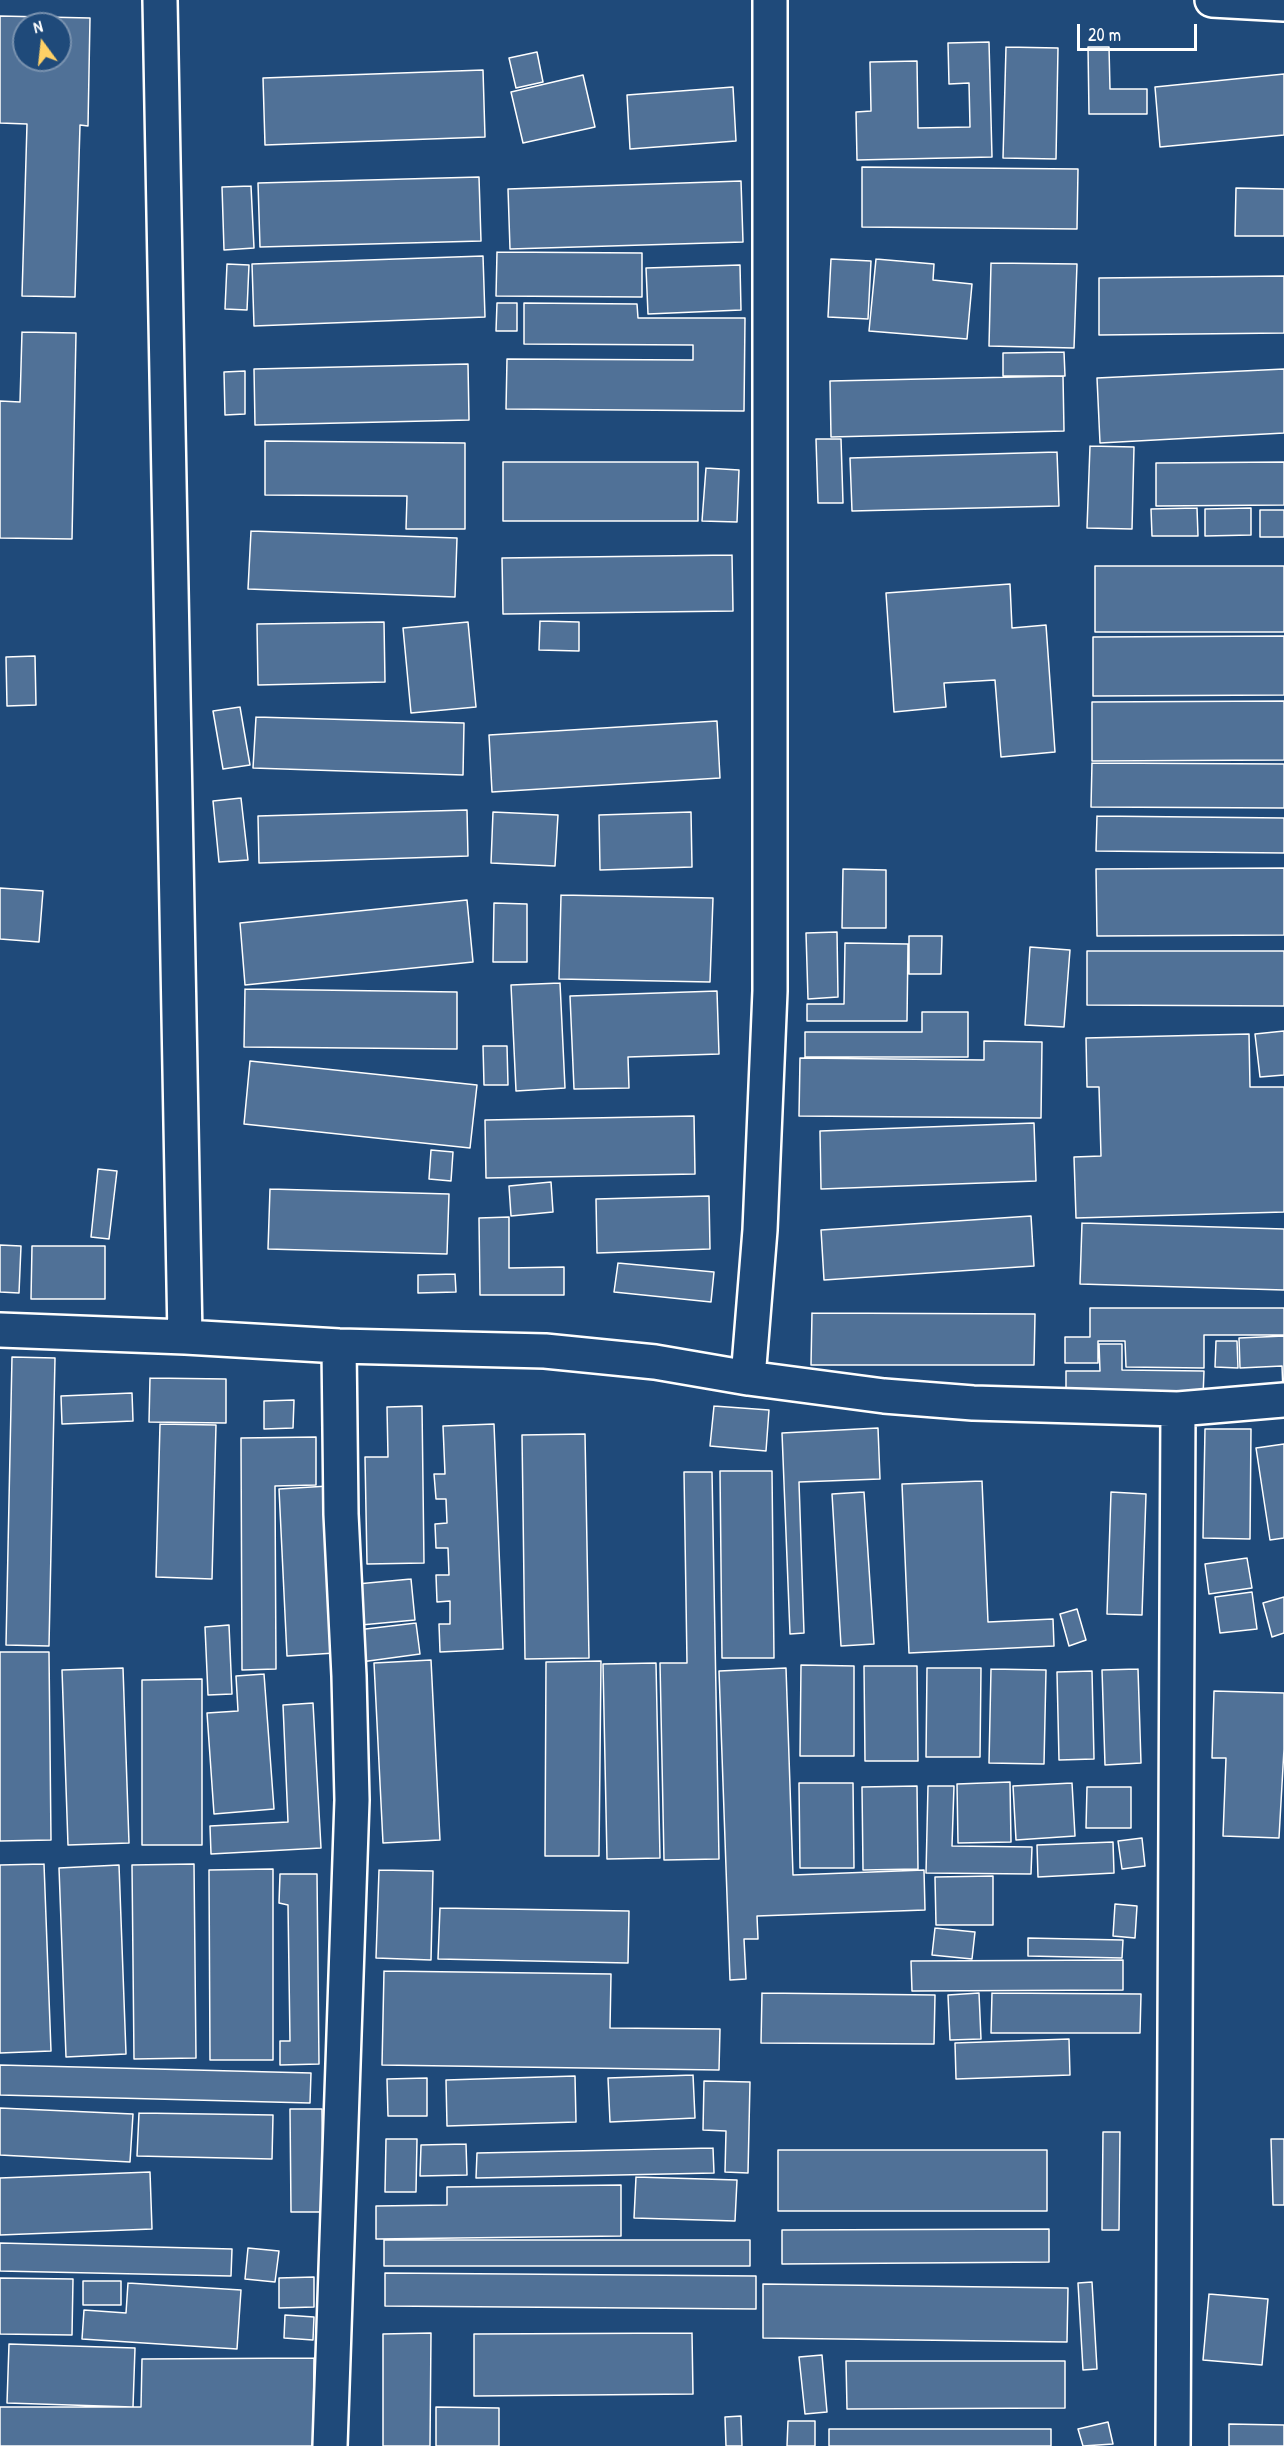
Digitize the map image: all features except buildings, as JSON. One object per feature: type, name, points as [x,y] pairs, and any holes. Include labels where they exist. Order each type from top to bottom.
[{"type":"street","points":[[160,0],[184,1337]]},
{"type":"street","points":[[748,1378],[760,1230],[770,991],[770,0]]},
{"type":"street","points":[[1212,0],[1284,4]]},
{"type":"street","points":[[0,1330],[339,1346],[545,1351],[655,1362],[748,1378],[884,1396],[973,1403],[1178,1409],[1284,1400]]},
{"type":"street","points":[[330,2446],[352,1800],[341,1514],[339,1346]]},
{"type":"street","points":[[1173,2446],[1178,1409]]}]
